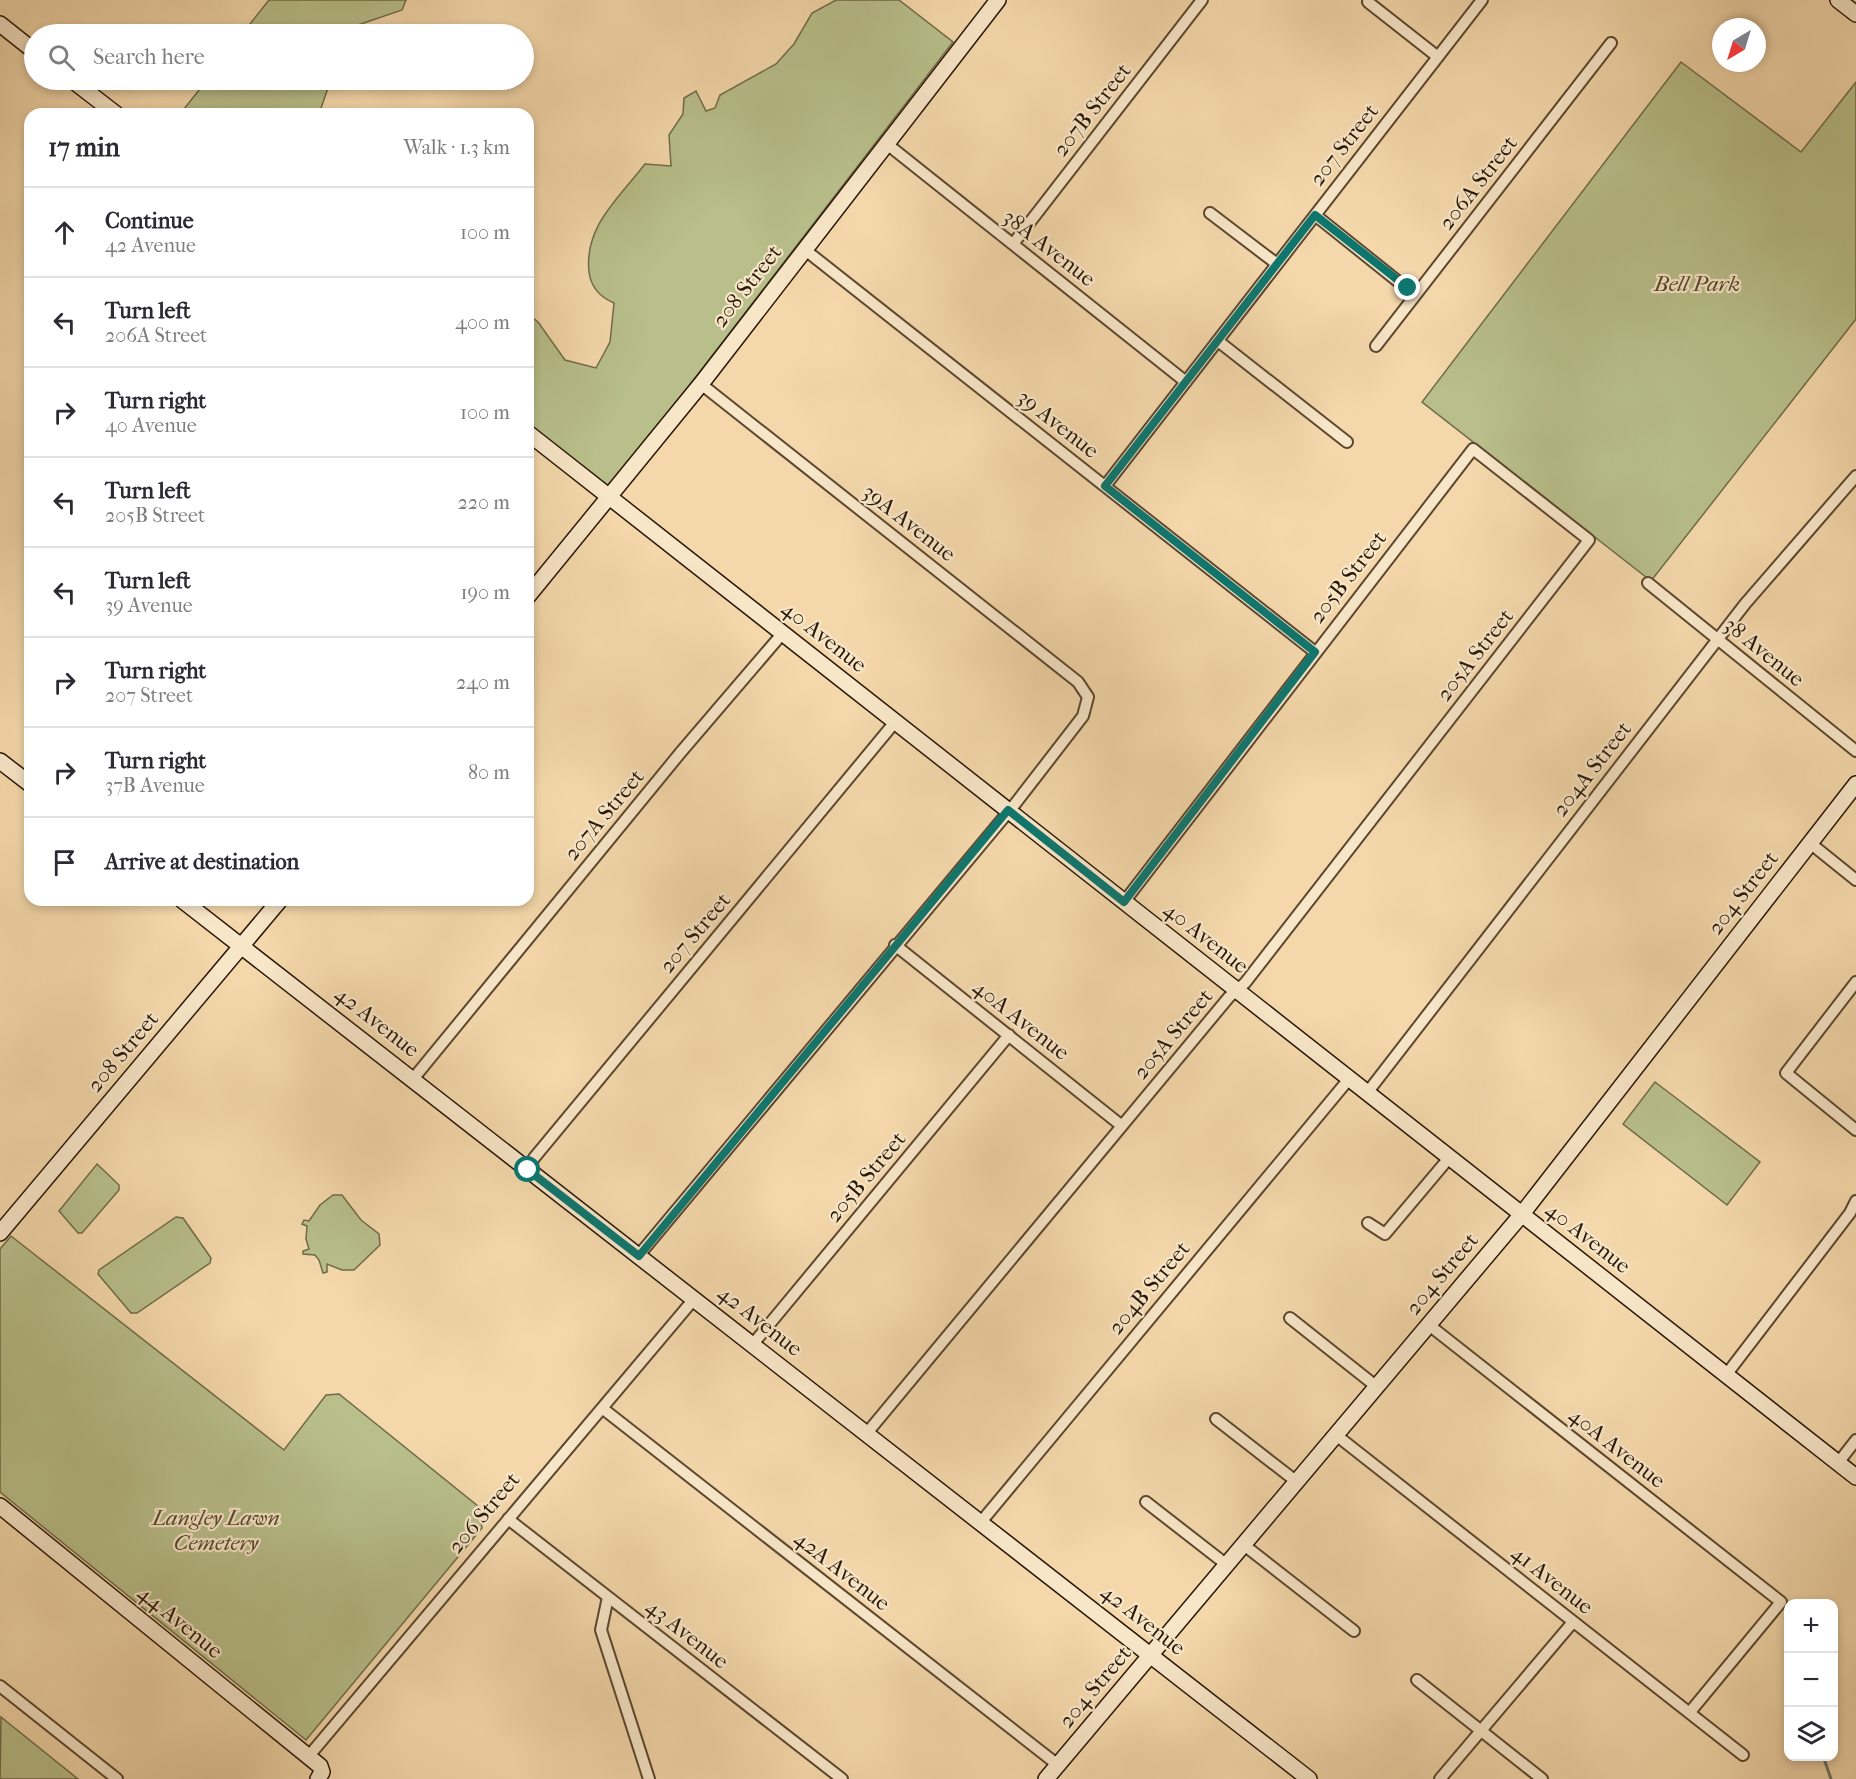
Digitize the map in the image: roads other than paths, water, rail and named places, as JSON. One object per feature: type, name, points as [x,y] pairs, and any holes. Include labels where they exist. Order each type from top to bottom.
[{"type":"street","name":"208 Street","points":[[534,589],[701,384],[998,0]]},
{"type":"street","name":"207B Street","points":[[1013,244],[1202,0]]},
{"type":"street","name":"207 Street","points":[[1105,486],[1482,0]]},
{"type":"street","points":[[1838,0],[1856,14]]},
{"type":"street","points":[[1368,2],[1438,57]]},
{"type":"street","points":[[0,24],[24,43]]},
{"type":"street","name":"206A Street","points":[[1376,346],[1611,43]]},
{"type":"street","points":[[85,90],[108,108]]},
{"type":"street","name":"38A Avenue","points":[[887,144],[1186,382]]},
{"type":"street","points":[[1210,213],[1276,264]]},
{"type":"street","points":[[1315,215],[1415,295]]},
{"type":"street","name":"39 Avenue","points":[[804,249],[1315,652]]},
{"type":"street","points":[[1218,340],[1347,442]]},
{"type":"street","name":"39A Avenue","points":[[701,384],[1078,682],[1088,697],[1083,716],[1008,810]]},
{"type":"street","name":"40 Avenue","points":[[534,438],[1856,1477]]},
{"type":"street","name":"205A Street","points":[[867,1433],[1236,990],[1245,983],[1589,540],[1473,449]]},
{"type":"street","name":"205B Street","points":[[1124,902],[1473,449]]},
{"type":"street","name":"204A Street","points":[[1367,1092],[1745,604],[1856,476]]},
{"type":"street","name":"38 Avenue","points":[[1648,583],[1856,751]]},
{"type":"street","name":"207A Street","points":[[413,1079],[653,786],[782,634]]},
{"type":"street","name":"207 Street","points":[[528,1170],[542,1149],[895,722]]},
{"type":"street","points":[[0,761],[24,779]]},
{"type":"street","name":"204 Street","points":[[1052,1775],[1522,1214],[1856,784]]},
{"type":"street","points":[[639,1256],[1008,810]]},
{"type":"street","points":[[1810,843],[1856,880]]},
{"type":"street","name":"42 Avenue","points":[[190,906],[1309,1779]]},
{"type":"street","name":"208 Street","points":[[0,1233],[275,906]]},
{"type":"street","name":"40A Avenue","points":[[895,945],[1122,1126]]},
{"type":"street","points":[[1856,982],[1786,1073],[1856,1130]]},
{"type":"street","name":"205B Street","points":[[753,1344],[1009,1035]]},
{"type":"street","name":"204B Street","points":[[981,1522],[1348,1078]]},
{"type":"street","points":[[1368,1223],[1385,1234],[1449,1158]]},
{"type":"street","points":[[1726,1375],[1850,1213],[1856,1201]]},
{"type":"street","name":"206 Street","points":[[308,1757],[694,1299]]},
{"type":"street","points":[[1290,1318],[1377,1387]]},
{"type":"street","name":"40A Avenue","points":[[1429,1325],[1781,1602],[1690,1712]]},
{"type":"street","name":"42A Avenue","points":[[602,1408],[1052,1775]]},
{"type":"street","points":[[1216,1419],[1297,1482]]},
{"type":"street","name":"41 Avenue","points":[[1336,1435],[1743,1755]]},
{"type":"street","points":[[1838,1463],[1856,1440]]},
{"type":"street","points":[[1146,1502],[1227,1565]]},
{"type":"street","name":"44 Avenue","points":[[0,1506],[320,1766],[322,1772],[318,1779]]},
{"type":"street","name":"43 Avenue","points":[[508,1519],[842,1779]]},
{"type":"street","points":[[1244,1545],[1354,1631]]},
{"type":"street","points":[[608,1597],[601,1630],[649,1779]]},
{"type":"street","points":[[1440,1779],[1573,1622]]},
{"type":"street","points":[[1417,1680],[1542,1779]]},
{"type":"street","points":[[0,1686],[117,1779]]},
{"type":"waterway","points":[[1825,1761],[1831,1779]]},
{"type":"park label","name":"Bell Park","points":[[1697,284]]},
{"type":"park label","name":"Langley Lawn Cemetery","points":[[216,1530]]}]
